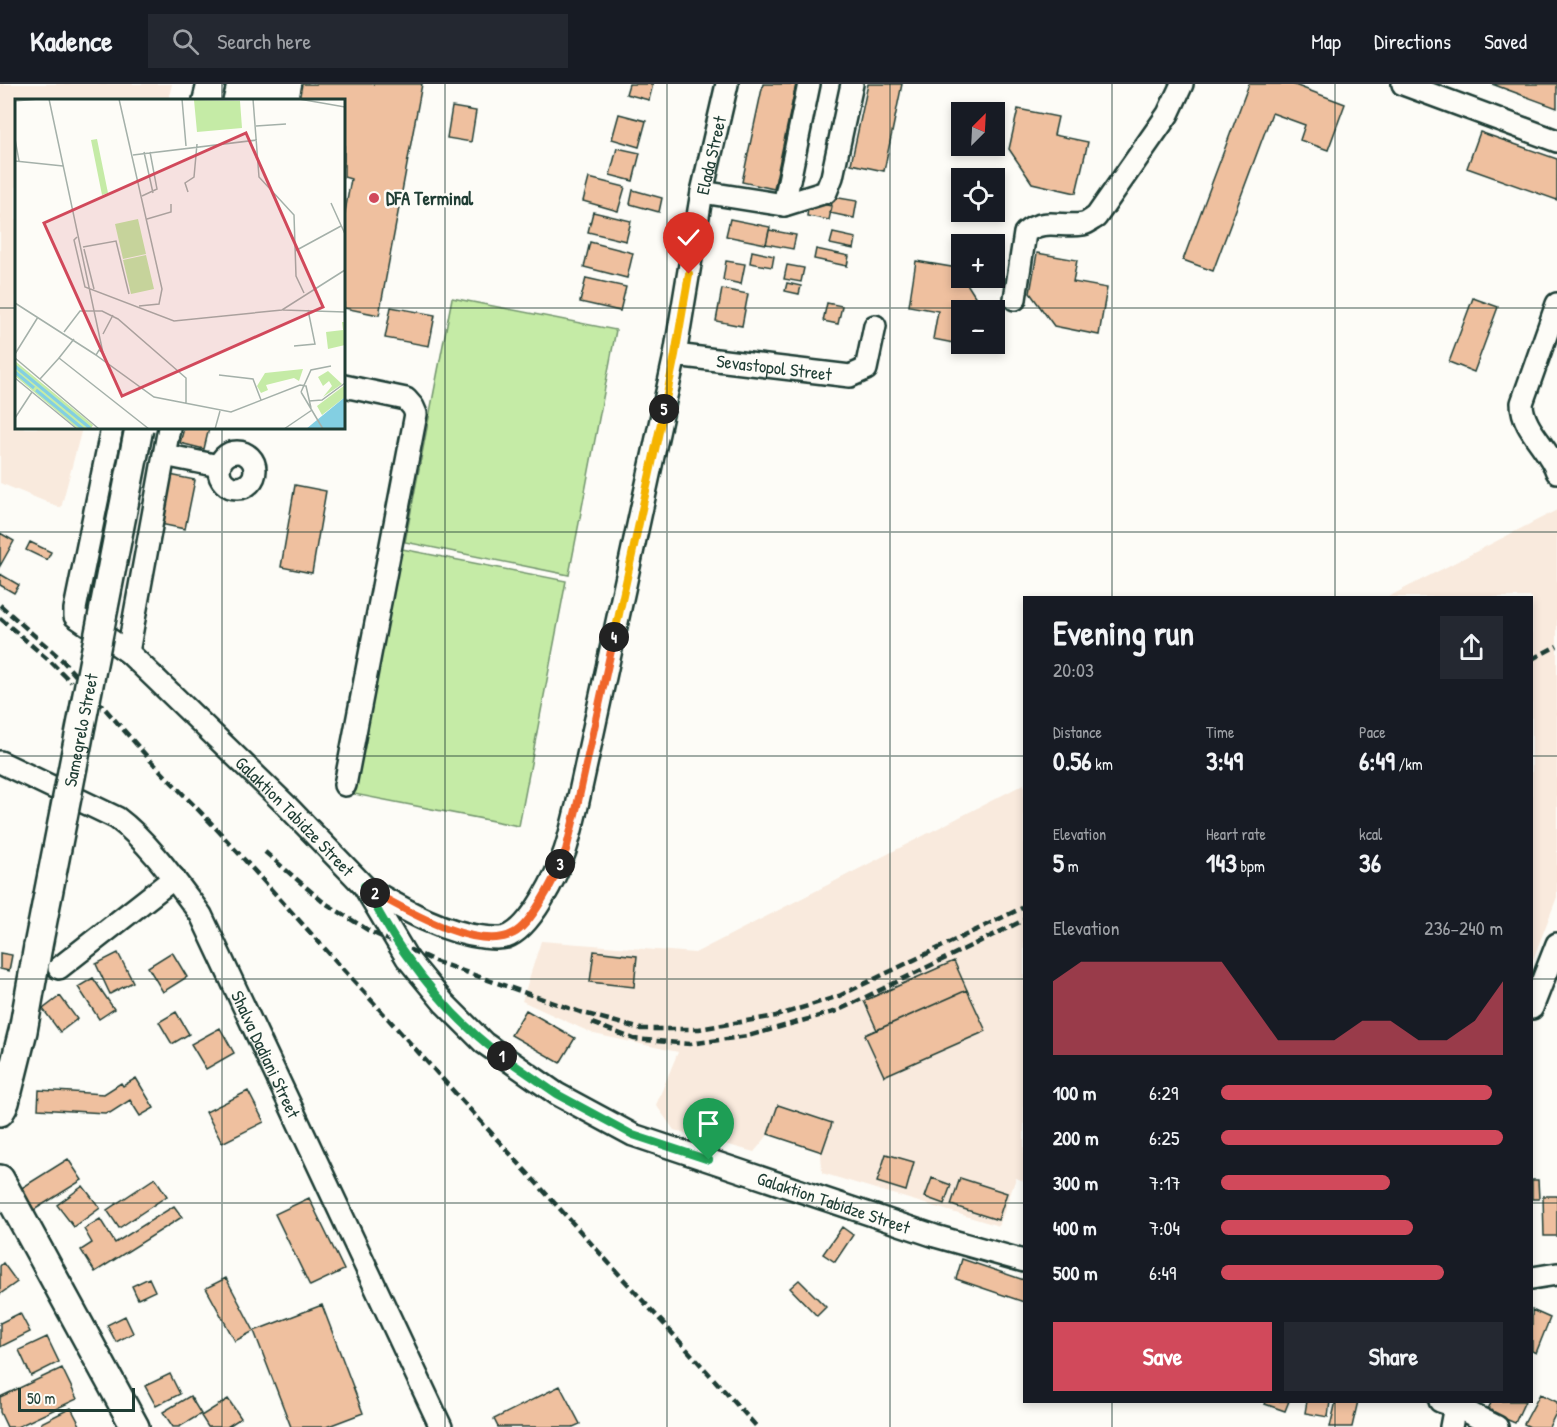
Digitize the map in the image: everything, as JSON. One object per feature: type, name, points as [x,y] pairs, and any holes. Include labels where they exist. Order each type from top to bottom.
[{"type":"main road","points":[[207,99],[211,84]]},
{"type":"main road","name":"Samegrelo Street","points":[[3,1100],[23,1031],[139,429]]},
{"type":"main road","points":[[0,1051],[23,1031]]},
{"type":"main road","points":[[0,1179],[135,1427]]},
{"type":"street","name":"Elada Street","points":[[364,886],[433,924],[471,936],[493,938],[505,937],[516,932],[530,918],[556,874],[572,827],[675,355],[702,192],[727,84]]},
{"type":"street","points":[[784,205],[809,84]]},
{"type":"street","points":[[702,192],[784,205],[826,192],[832,177],[852,84]]},
{"type":"street","points":[[1015,299],[1025,233],[1032,227],[1041,225],[1085,224],[1096,217],[1168,114],[1182,84]]},
{"type":"street","points":[[1403,84],[1557,141]]},
{"type":"street","points":[[1557,304],[1522,403],[1522,411],[1528,425],[1549,455],[1557,472]]},
{"type":"street","name":"Sevastopol Street","points":[[675,355],[850,376],[866,369],[875,326]]},
{"type":"street","points":[[345,386],[406,399],[416,414],[345,785]]},
{"type":"street","name":"Galaktion Tabidze Street","points":[[112,429],[75,616],[128,652],[285,804],[364,886],[407,958],[444,1003],[484,1043],[557,1094],[633,1135],[935,1236],[1023,1261]]},
{"type":"street","points":[[128,652],[169,429]]},
{"type":"street","points":[[164,455],[219,466]]},
{"type":"street","name":"Shalva Dadiani Street","points":[[0,762],[117,818],[130,827],[174,878],[201,915],[441,1427]]},
{"type":"street","points":[[59,968],[174,878]]},
{"type":"street","points":[[1533,1007],[1549,983],[1557,944]]},
{"type":"street","points":[[1533,1278],[1557,1274]]},
{"type":"street","points":[[1448,1404],[1451,1427]]},
{"type":"street","points":[[1448,1404],[1497,1427]]},
{"type":"shaded area","points":[[0,84],[172,84],[168,99],[15,99],[15,429],[82,429],[61,508],[0,483]]},
{"type":"shaded area","points":[[1557,510],[1557,897],[1533,959],[1533,596],[1390,596]]},
{"type":"shaded area","points":[[1023,785],[1023,1181],[1016,1178],[999,1226],[822,1173],[821,1152],[769,1134],[754,1152],[674,1130],[656,1105],[678,1052],[594,1034],[522,1001],[541,941],[695,953]]},
{"type":"green space","points":[[452,298],[616,330],[569,575],[405,542]]},
{"type":"green space","points":[[402,549],[566,581],[519,826],[354,794]]},
{"type":"building","name":"DFA Terminal","points":[[302,84],[422,84],[379,315],[345,308],[345,212],[351,179],[345,177],[345,99],[299,99]]},
{"type":"building","points":[[629,84],[653,84],[649,100],[626,94]]},
{"type":"building","points":[[763,84],[796,84],[774,189],[742,182]]},
{"type":"building","points":[[868,84],[902,84],[884,171],[851,164]]},
{"type":"building","points":[[1249,84],[1292,84],[1345,104],[1328,150],[1300,140],[1305,125],[1272,113],[1213,271],[1183,260]]},
{"type":"building","points":[[1492,84],[1557,84],[1557,108]]},
{"type":"building","points":[[452,107],[476,111],[471,142],[447,138]]},
{"type":"building","points":[[1018,109],[1058,117],[1054,135],[1088,142],[1076,193],[1032,183],[1009,149]]},
{"type":"building","points":[[619,114],[646,121],[639,147],[612,139]]},
{"type":"building","points":[[1480,132],[1557,159],[1557,200],[1467,168]]},
{"type":"building","points":[[617,148],[640,153],[633,181],[610,175]]},
{"type":"building","points":[[589,178],[625,187],[618,211],[583,201]]},
{"type":"building","points":[[633,190],[662,198],[659,212],[630,204]]},
{"type":"building","points":[[833,197],[857,201],[854,218],[830,213]]},
{"type":"building","points":[[809,202],[832,206],[829,220],[807,216]]},
{"type":"building","points":[[593,212],[631,221],[626,241],[588,232]]},
{"type":"building","points":[[730,219],[770,227],[766,244],[726,236]]},
{"type":"building","points":[[769,230],[796,235],[793,249],[766,244]]},
{"type":"building","points":[[833,233],[856,238],[854,249],[830,244]]},
{"type":"building","points":[[590,242],[633,253],[627,278],[584,267]]},
{"type":"building","points":[[816,249],[849,256],[847,266],[814,259]]},
{"type":"building","points":[[752,251],[774,256],[772,267],[750,263]]},
{"type":"building","points":[[1037,253],[1077,260],[1073,282],[1107,288],[1099,335],[1054,326],[1030,293]]},
{"type":"building","points":[[726,261],[745,264],[741,284],[723,280]]},
{"type":"building","points":[[916,261],[951,267],[951,288],[970,288],[977,300],[951,300],[951,342],[933,339],[938,311],[909,306]]},
{"type":"building","points":[[787,265],[804,268],[801,282],[784,279]]},
{"type":"building","points":[[586,278],[626,287],[620,311],[580,302]]},
{"type":"building","points":[[787,283],[801,286],[799,294],[785,291]]},
{"type":"building","points":[[722,289],[748,294],[742,326],[716,321]]},
{"type":"building","points":[[1473,298],[1498,307],[1474,372],[1449,362]]},
{"type":"building","points":[[827,303],[842,306],[838,324],[823,321]]},
{"type":"building","points":[[391,307],[435,315],[429,346],[385,338]]},
{"type":"building","points":[[184,429],[209,429],[204,449],[180,443]]},
{"type":"building","points":[[170,475],[195,480],[185,529],[160,524]]},
{"type":"building","points":[[295,485],[326,491],[312,573],[281,567]]},
{"type":"building","points":[[0,533],[14,541],[0,566]]},
{"type":"building","points":[[30,542],[51,552],[47,560],[26,550]]},
{"type":"building","points":[[0,574],[19,585],[14,593],[0,585]]},
{"type":"building","points":[[594,951],[637,956],[634,987],[590,982]]},
{"type":"building","points":[[172,952],[187,977],[163,992],[148,967]]},
{"type":"building","points":[[0,953],[12,955],[9,971],[0,969]]},
{"type":"building","points":[[118,953],[133,982],[110,994],[96,964]]},
{"type":"building","points":[[954,961],[967,990],[877,1030],[864,1001]]},
{"type":"building","points":[[93,978],[114,1009],[99,1019],[78,987]]},
{"type":"building","points":[[967,990],[986,1031],[884,1076],[865,1035]]},
{"type":"building","points":[[60,996],[77,1019],[60,1032],[43,1009]]},
{"type":"building","points":[[526,1010],[575,1038],[560,1063],[511,1035]]},
{"type":"building","points":[[176,1012],[189,1034],[172,1044],[159,1022]]},
{"type":"building","points":[[220,1028],[234,1053],[206,1069],[191,1044]]},
{"type":"building","points":[[136,1078],[154,1108],[140,1116],[130,1100],[110,1113],[38,1109],[39,1090],[104,1094],[121,1083],[123,1086]]},
{"type":"building","points":[[248,1091],[264,1122],[222,1143],[206,1112]]},
{"type":"building","points":[[778,1105],[832,1123],[822,1152],[768,1134]]},
{"type":"building","points":[[886,1154],[914,1162],[906,1191],[877,1182]]},
{"type":"building","points":[[68,1159],[82,1180],[34,1210],[20,1189]]},
{"type":"building","points":[[155,1178],[167,1196],[119,1228],[107,1210]]},
{"type":"building","points":[[932,1178],[951,1185],[944,1204],[925,1197]]},
{"type":"building","points":[[960,1178],[1007,1193],[998,1220],[951,1205]]},
{"type":"building","points":[[1533,1180],[1538,1180],[1539,1199],[1533,1199]]},
{"type":"building","points":[[83,1186],[100,1208],[74,1227],[57,1205]]},
{"type":"building","points":[[1543,1196],[1557,1196],[1557,1236],[1544,1236]]},
{"type":"building","points":[[309,1198],[344,1270],[310,1286],[275,1214]]},
{"type":"building","points":[[174,1206],[182,1217],[95,1272],[81,1250],[92,1243],[84,1229],[100,1219],[115,1243]]},
{"type":"building","points":[[842,1227],[853,1235],[835,1262],[823,1254]]},
{"type":"building","points":[[962,1259],[1023,1280],[1023,1302],[956,1279]]},
{"type":"building","points":[[3,1263],[17,1282],[0,1294],[0,1266]]},
{"type":"building","points":[[149,1278],[155,1291],[138,1299],[132,1286]]},
{"type":"building","points":[[226,1278],[254,1331],[235,1341],[206,1288]]},
{"type":"building","points":[[799,1280],[826,1307],[817,1316],[790,1288]]},
{"type":"building","points":[[322,1305],[363,1413],[326,1427],[291,1427],[254,1331]]},
{"type":"building","points":[[1533,1310],[1550,1318],[1536,1353],[1533,1352]]},
{"type":"building","points":[[20,1313],[30,1332],[0,1347],[0,1323]]},
{"type":"building","points":[[125,1316],[133,1333],[116,1342],[107,1325]]},
{"type":"building","points":[[47,1337],[59,1362],[31,1376],[19,1350]]},
{"type":"building","points":[[62,1368],[77,1399],[17,1427],[7,1427],[0,1412],[0,1397]]},
{"type":"building","points":[[170,1374],[180,1394],[156,1406],[145,1386]]},
{"type":"building","points":[[560,1386],[580,1424],[573,1427],[498,1427],[494,1419]]},
{"type":"building","points":[[1540,1394],[1557,1402],[1557,1411],[1549,1427],[1530,1427],[1524,1424]]},
{"type":"building","points":[[190,1396],[201,1414],[179,1427],[173,1427],[163,1412]]},
{"type":"building","points":[[228,1399],[241,1418],[227,1427],[208,1427],[201,1416]]},
{"type":"building","points":[[1266,1403],[1288,1403],[1285,1411]]},
{"type":"building","points":[[1307,1403],[1330,1403],[1328,1417],[1305,1413]]},
{"type":"building","points":[[1336,1403],[1358,1403],[1352,1427],[1330,1427]]},
{"type":"building","points":[[1491,1403],[1524,1403],[1515,1423],[1487,1411]]},
{"type":"building","points":[[71,1408],[81,1427],[43,1427],[41,1423]]},
{"type":"railway","points":[[0,605],[62,660],[151,761],[213,825],[757,1427]]},
{"type":"railway","points":[[0,618],[71,682]]},
{"type":"railway","points":[[1533,658],[1557,646]]},
{"type":"railway","points":[[265,852],[322,901],[371,932],[437,962],[580,1012],[641,1029],[699,1029],[776,1016],[839,996],[1023,907]]},
{"type":"railway","points":[[592,1023],[634,1039],[690,1044],[748,1036],[837,1011],[1023,920]]},
{"type":"place","name":"DFA Terminal","points":[[374,198]]},
{"type":"route","points":[[689,274],[675,355],[577,806],[566,850],[556,874],[530,918],[516,932],[505,937],[493,938],[471,936],[433,924],[364,886],[407,958],[444,1003],[484,1043],[557,1094],[633,1135],[709,1160]]}]
